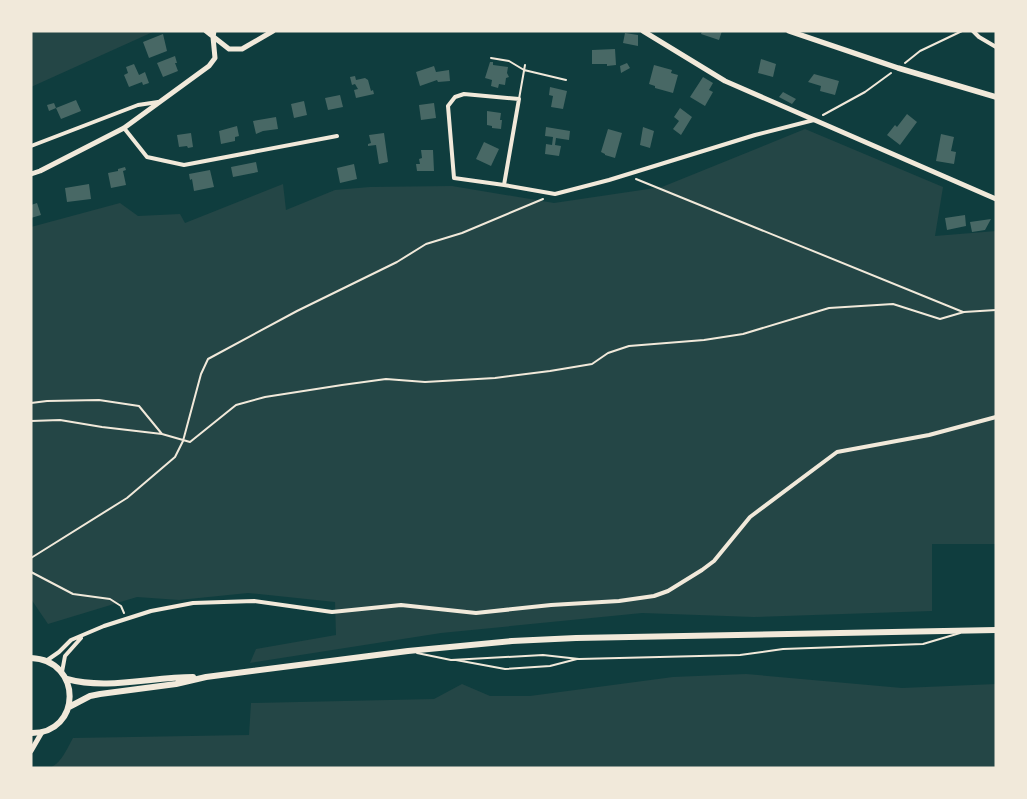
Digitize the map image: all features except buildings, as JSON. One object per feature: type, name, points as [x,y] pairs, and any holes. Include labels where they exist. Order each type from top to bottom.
[{"type":"main road","points":[[789,31],[898,68],[996,97]]},
{"type":"main road","points":[[69,707],[90,696],[176,684],[206,677],[408,651],[504,642],[576,638],[996,630]]},
{"type":"main road","points":[[31,733],[42,732],[59,723],[69,707],[70,688],[62,672],[55,665],[32,658]]},
{"type":"main road","points":[[67,680],[95,684],[176,677],[206,677]]},
{"type":"street","points":[[206,31],[214,34],[229,49],[242,49],[273,31]]},
{"type":"street","points":[[643,31],[725,81],[996,200]]},
{"type":"street","points":[[973,31],[979,38],[996,47]]},
{"type":"street","points":[[31,174],[124,128],[208,66],[215,58],[214,34]]},
{"type":"street","points":[[504,186],[519,99],[464,94],[455,97],[448,106],[454,178],[504,186],[555,194],[625,175],[754,135],[814,120]]},
{"type":"street","points":[[31,146],[138,105],[160,102]]},
{"type":"street","points":[[124,128],[147,157],[184,165],[337,136]]},
{"type":"street","points":[[46,661],[71,640],[126,618],[151,610],[213,601],[254,600],[332,612],[401,606],[476,613],[551,605],[620,601],[654,596],[668,591],[702,570],[714,560],[750,517],[837,452],[929,434],[996,417]]},
{"type":"street","points":[[62,672],[67,653],[84,636]]},
{"type":"street","points":[[31,751],[42,732]]},
{"type":"lane","points":[[491,58],[509,61],[524,70],[566,80]]},
{"type":"lane","points":[[519,99],[524,64]]},
{"type":"lane","points":[[451,660],[543,655],[579,659],[740,655],[784,649],[923,644],[970,630]]},
{"type":"lane","points":[[408,651],[505,669],[550,666],[579,659]]},
{"type":"path","points":[[814,120],[864,92],[920,52],[962,31]]},
{"type":"path","points":[[625,175],[964,312]]},
{"type":"path","points":[[31,558],[127,498],[175,457],[183,441],[201,374],[208,359],[297,311],[397,262],[426,244],[462,233],[555,194]]},
{"type":"path","points":[[31,421],[60,420],[162,434],[190,442],[236,405],[332,386],[386,379],[425,382],[495,378],[550,371],[592,364],[608,353],[629,346],[704,340],[743,334],[829,308],[893,304],[940,319],[964,312],[996,310]]},
{"type":"path","points":[[31,403],[99,400],[139,406],[162,434]]},
{"type":"path","points":[[31,572],[73,594],[110,599],[117,602],[121,606],[126,618]]},
{"type":"shaded area","points":[[31,31],[155,31],[31,87]]},
{"type":"shaded area","points":[[805,129],[943,187],[935,236],[996,231],[996,544],[932,544],[932,611],[754,617],[642,613],[441,633],[250,663],[256,649],[336,635],[335,602],[248,593],[179,600],[137,597],[48,624],[31,599],[31,227],[120,203],[138,216],[180,214],[185,223],[283,184],[286,210],[335,190],[370,187],[452,186],[554,203],[662,187]]},
{"type":"shaded area","points":[[746,674],[902,688],[996,684],[996,768],[49,768],[60,760],[73,738],[249,735],[251,703],[434,699],[462,684],[490,696],[530,696],[673,677]]}]
